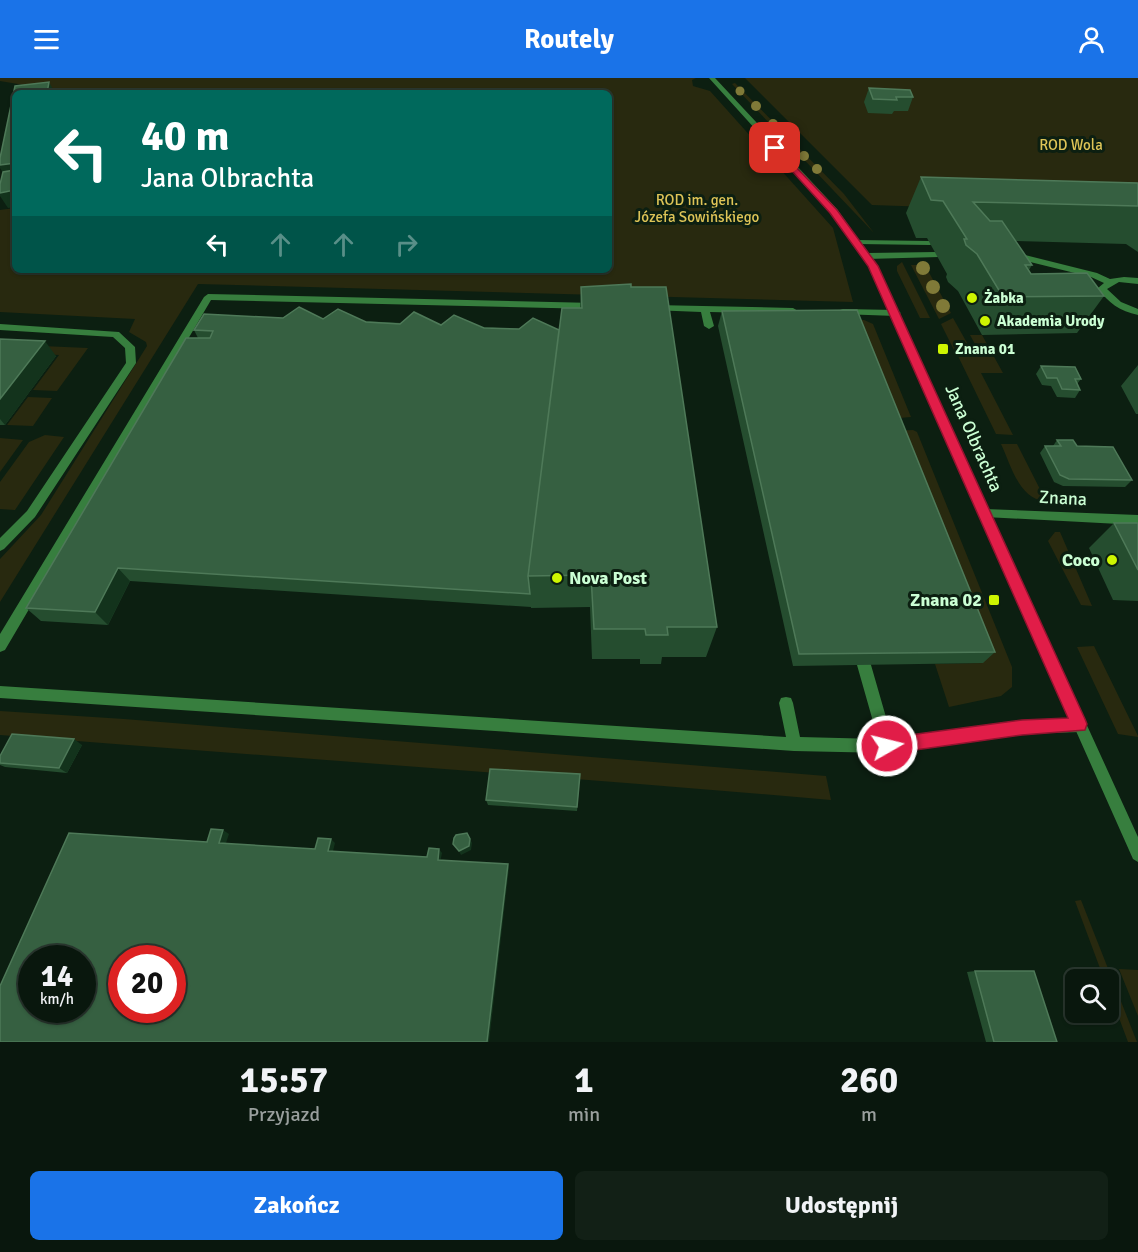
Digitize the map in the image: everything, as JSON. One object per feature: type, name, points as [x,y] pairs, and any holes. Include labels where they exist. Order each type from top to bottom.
[{"type":"street","name":"Jana Olbrachta","points":[[712,78],[834,212],[867,256],[896,313],[1138,854]]},
{"type":"street","points":[[858,242],[930,243]]},
{"type":"street","points":[[1000,254],[1044,261],[1094,275],[1109,282]]},
{"type":"street","points":[[867,256],[936,255]]},
{"type":"street","points":[[1138,281],[1124,278],[1109,282],[1102,288],[1107,297],[1120,306],[1138,312]]},
{"type":"street","points":[[0,646],[208,297],[611,307]]},
{"type":"street","points":[[647,308],[781,314],[804,311]]},
{"type":"street","points":[[705,309],[709,326]]},
{"type":"street","points":[[827,312],[896,313]]},
{"type":"street","points":[[0,327],[116,334],[130,347],[131,363],[31,514],[0,546]]},
{"type":"street","name":"Znana","points":[[986,513],[1138,520]]},
{"type":"street","points":[[864,665],[887,746]]},
{"type":"street","points":[[0,692],[794,744],[887,746],[1022,728],[1080,724]]},
{"type":"street","points":[[786,703],[794,744]]},
{"type":"green space","name":"ROD im. gen. Józefa Sowińskiego","points":[[0,78],[696,78],[692,80],[693,86],[710,91],[833,228],[853,302],[198,284],[0,602],[0,559],[41,515],[147,346],[146,342],[129,332],[135,319],[0,312],[0,210],[12,208],[12,273],[612,273],[612,90],[54,90],[0,81]]},
{"type":"green space","name":"ROD Wola","points":[[745,78],[1138,78],[1138,214],[872,205]]},
{"type":"green space","points":[[735,83],[844,194],[874,233],[732,84]]},
{"type":"green space","points":[[902,262],[930,318],[920,318],[897,271],[897,266]]},
{"type":"green space","points":[[911,265],[925,265],[951,313],[939,319]]},
{"type":"green space","points":[[802,317],[864,320],[873,324],[911,417],[888,419]]},
{"type":"green space","points":[[953,318],[971,350],[954,350],[941,324]]},
{"type":"green space","points":[[970,335],[982,335],[1003,373],[981,373],[1013,435],[996,434],[958,356],[981,355]]},
{"type":"green space","points":[[42,346],[88,348],[57,391],[33,390],[59,355],[35,354]]},
{"type":"green space","points":[[28,397],[52,398],[33,426],[7,425]]},
{"type":"green space","points":[[913,430],[917,432],[1012,667],[1012,687],[1001,696],[949,707],[935,664],[982,663],[892,431]]},
{"type":"green space","points":[[45,435],[64,437],[15,510],[0,509],[0,482],[29,442]]},
{"type":"green space","points":[[0,438],[23,440],[0,472]]},
{"type":"green space","points":[[1001,444],[1017,444],[1046,501],[1029,495],[1023,488]]},
{"type":"green space","points":[[1055,532],[1060,532],[1092,606],[1081,605],[1048,541]]},
{"type":"green space","points":[[1094,646],[1138,737],[1118,734],[1077,647]]},
{"type":"green space","points":[[0,711],[826,776],[831,800],[0,735]]},
{"type":"green space","points":[[1081,900],[1108,969],[1100,969],[1075,901]]},
{"type":"green space","points":[[1119,969],[1138,970],[1138,1016]]},
{"type":"green space","points":[[1119,996],[1137,1042],[1128,1042],[1119,1018]]},
{"type":"building","points":[[49,82],[48,90],[14,90],[15,86]]},
{"type":"building","points":[[869,88],[910,90],[913,97],[896,97],[897,100],[873,99]]},
{"type":"building","points":[[12,100],[12,163],[0,165]]},
{"type":"building","points":[[12,170],[12,191],[0,193],[0,184],[3,172]]},
{"type":"building","points":[[921,177],[1138,183],[1138,206],[973,202],[990,221],[1002,221],[1032,265],[1025,265],[1031,274],[1087,273],[1104,296],[1003,297],[977,254],[966,245],[964,239],[967,239],[943,201],[931,200]]},
{"type":"building","points":[[631,284],[631,287],[666,287],[717,627],[667,627],[668,635],[646,635],[645,629],[594,629],[591,575],[528,576],[562,308],[582,308],[581,287]]},
{"type":"building","points":[[299,307],[323,319],[338,309],[366,322],[400,324],[414,312],[441,325],[454,315],[484,328],[519,329],[533,318],[559,330],[528,576],[530,594],[118,568],[95,612],[26,608],[186,338],[210,338],[213,331],[194,330],[204,314],[283,318]]},
{"type":"building","points":[[857,310],[995,652],[799,654],[722,311]]},
{"type":"building","points":[[0,339],[45,341],[0,399]]},
{"type":"building","points":[[1041,366],[1075,367],[1081,379],[1075,379],[1080,390],[1062,389],[1057,378],[1047,378]]},
{"type":"building","points":[[1057,440],[1073,440],[1077,446],[1113,447],[1132,480],[1069,479],[1060,475],[1045,446],[1061,446]]},
{"type":"building","points":[[1114,523],[1138,523],[1138,570]]},
{"type":"building","points":[[12,734],[74,739],[59,768],[0,763],[0,756]]},
{"type":"building","points":[[490,769],[580,774],[577,807],[486,800]]},
{"type":"building","points":[[211,829],[223,830],[219,843],[315,849],[318,838],[331,839],[328,851],[427,857],[429,848],[439,849],[438,860],[508,864],[487,1042],[0,1042],[0,986],[18,946],[18,1023],[96,1023],[96,945],[18,945],[69,833],[207,842]]},
{"type":"building","points":[[467,833],[470,839],[469,846],[459,851],[453,844],[454,838],[456,835]]},
{"type":"building","points":[[975,971],[1034,971],[1057,1042],[994,1042]]},
{"type":"place","name":"Żabka","points":[[972,298]]},
{"type":"place","name":"Akademia Urody","points":[[985,321]]},
{"type":"place","name":"Znana 01","points":[[943,349]]},
{"type":"place","name":"Coco","points":[[1112,560]]},
{"type":"place","name":"Nova Post","points":[[557,578]]},
{"type":"place","name":"Znana 02","points":[[994,600]]},
{"type":"route","points":[[775,148],[834,212],[858,242],[873,266],[1080,724],[1022,728],[887,746]]}]
